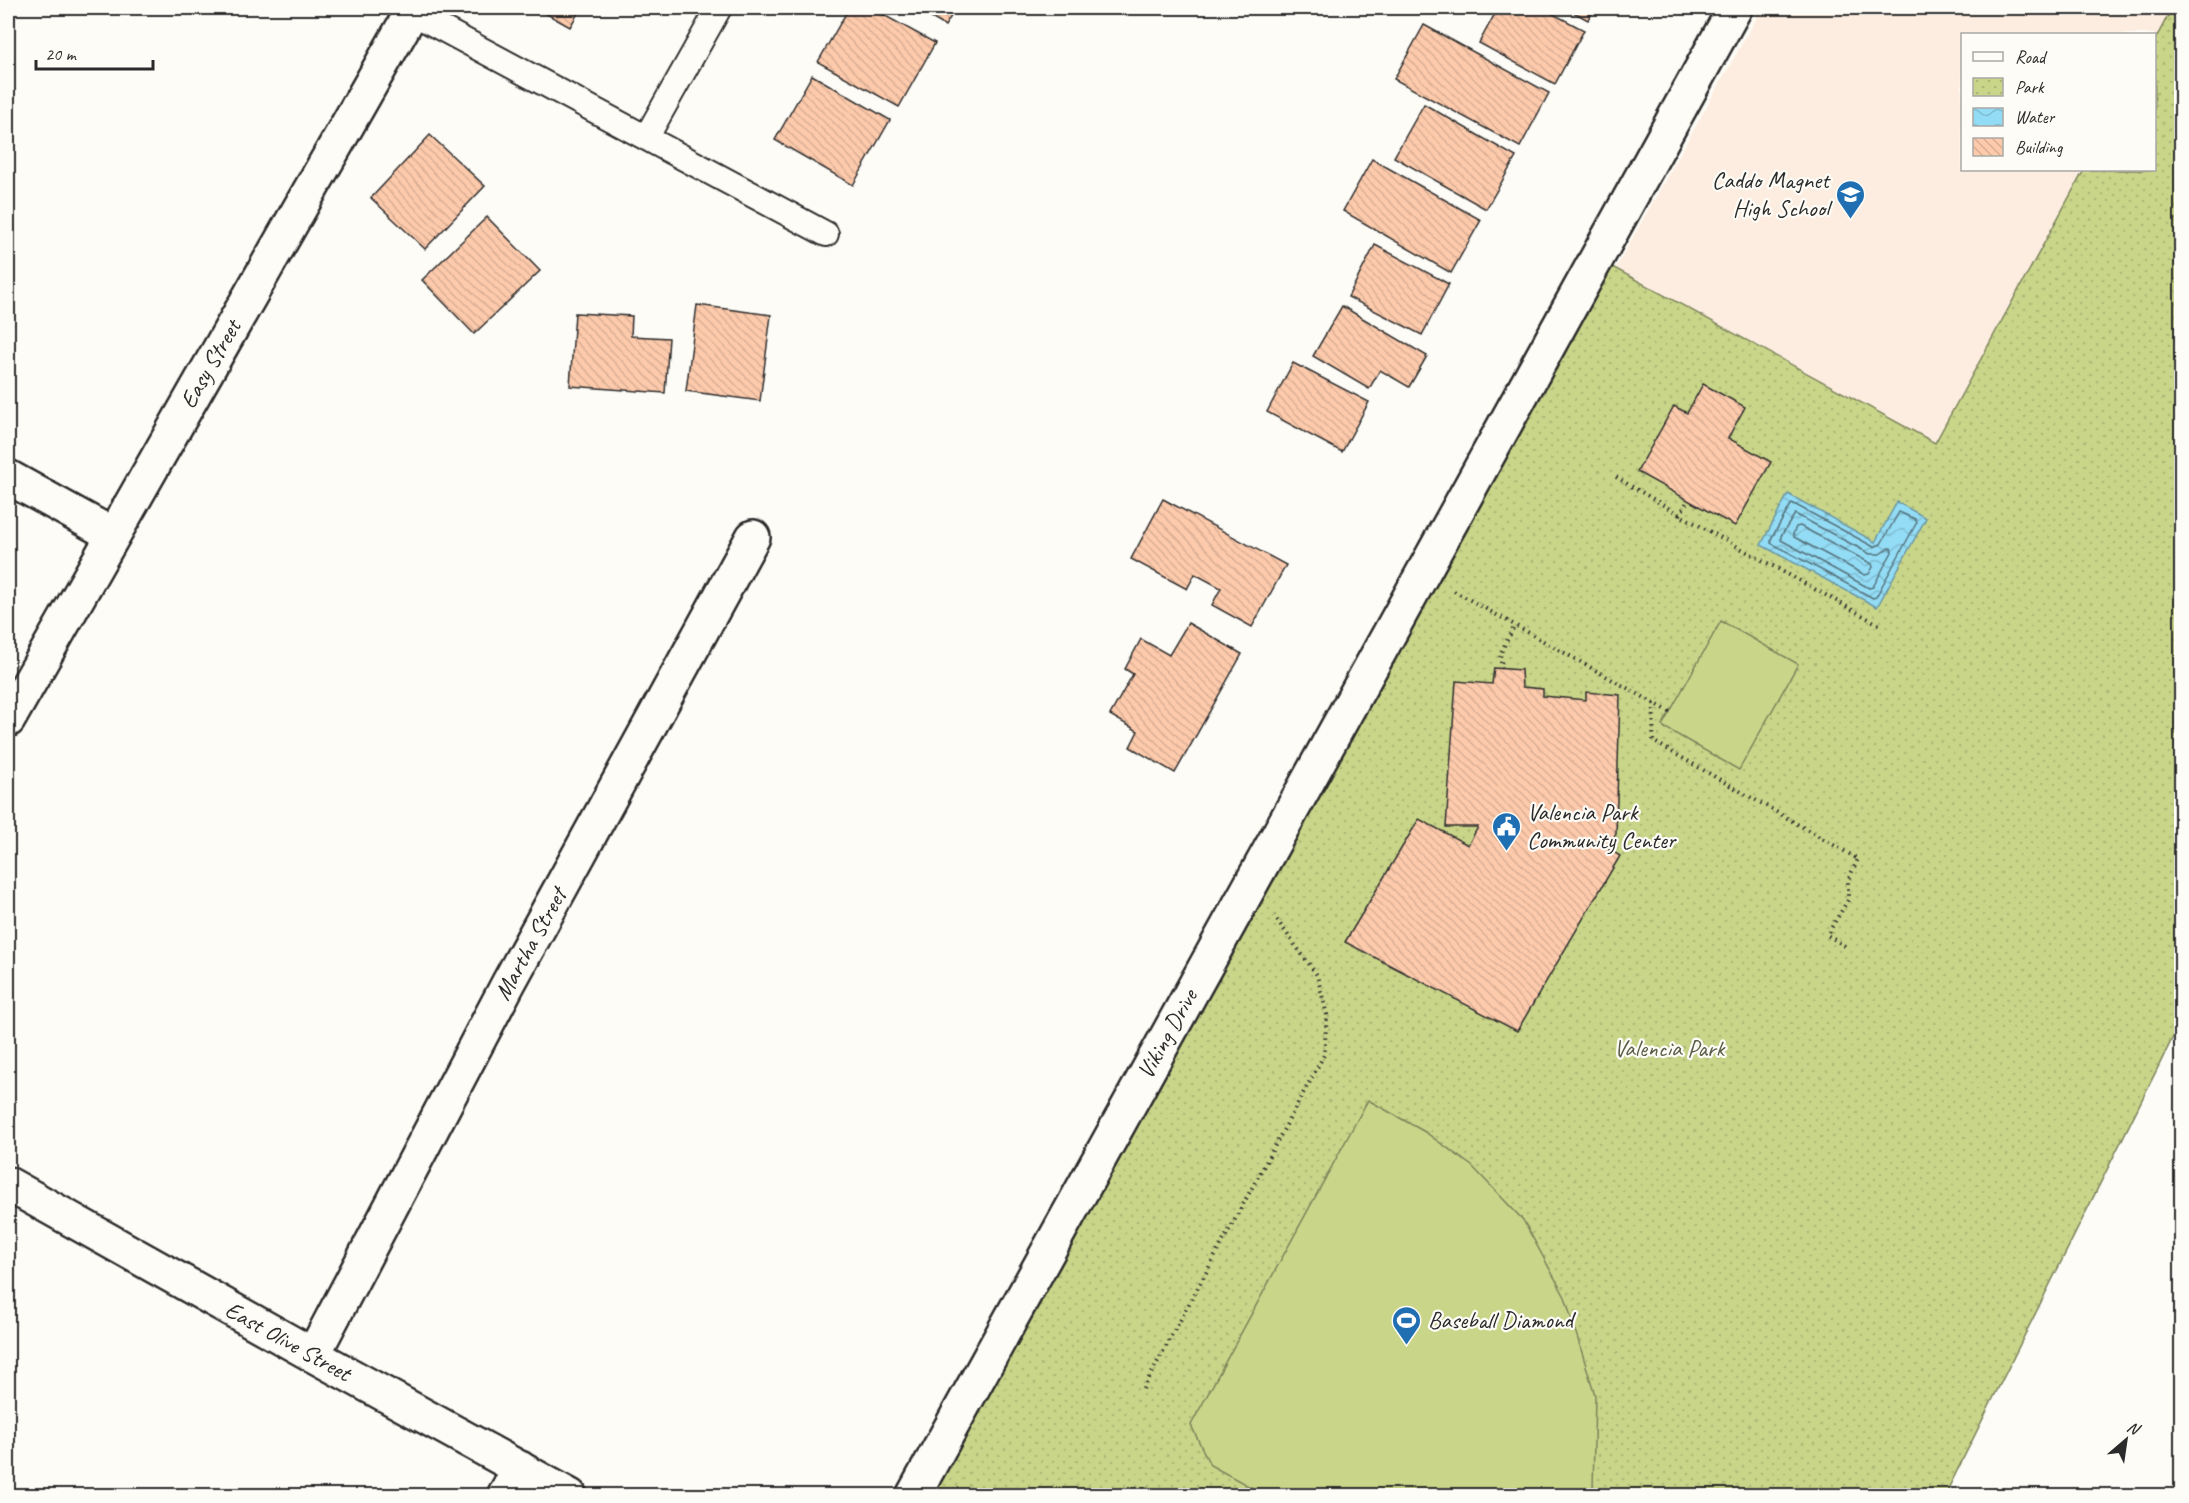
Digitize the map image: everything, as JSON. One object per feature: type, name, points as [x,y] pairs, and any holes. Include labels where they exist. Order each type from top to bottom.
[{"type":"street","name":"Viking Drive","points":[[913,1496],[1735,8]]},
{"type":"street","name":"Easy Street","points":[[8,720],[412,10]]},
{"type":"street","points":[[8,477],[113,535]]},
{"type":"street","name":"Martha Street","points":[[313,1355],[502,995],[753,537]]},
{"type":"street","name":"East Olive Street","points":[[11,1195],[313,1355],[570,1496]]},
{"type":"street","points":[[504,1496],[520,1468]]},
{"type":"lane","points":[[646,138],[719,8]]},
{"type":"lane","points":[[412,10],[826,234]]},
{"type":"path","points":[[1616,477],[1880,626]]},
{"type":"path","points":[[1680,515],[1688,500]]},
{"type":"path","points":[[1422,572],[1670,712]]},
{"type":"path","points":[[1502,669],[1500,654],[1515,625]]},
{"type":"path","points":[[1654,702],[1653,741],[1858,859],[1848,880],[1848,900],[1827,935],[1848,948]]},
{"type":"path","points":[[1143,1389],[1324,1055],[1326,1015],[1317,975],[1271,913]]},
{"type":"shaded area","name":"Caddo Magnet High School","points":[[1762,8],[2172,8],[2156,38],[2156,33],[1961,33],[1961,171],[2083,171],[1935,443],[1615,269]]},
{"type":"green space","name":"Valencia Park","points":[[2172,8],[2181,8],[2181,1021],[1945,1495],[913,1496],[1596,258],[1935,443],[2083,171],[2156,171],[2156,38]]},
{"type":"green space","points":[[1721,621],[1798,664],[1739,770],[1662,726]]},
{"type":"green space","name":"Baseball Diamond","points":[[1368,1100],[1425,1132],[1472,1166],[1523,1220],[1565,1297],[1595,1395],[1592,1495],[1265,1495],[1210,1465],[1191,1425]]},
{"type":"water","points":[[1788,494],[1875,542],[1897,502],[1926,518],[1877,607],[1761,545]]},
{"type":"building","points":[[536,8],[581,8],[570,27]]},
{"type":"building","points":[[849,8],[871,8],[935,43],[899,107],[818,62]]},
{"type":"building","points":[[914,8],[956,8],[945,26]]},
{"type":"building","points":[[1498,8],[1542,8],[1584,30],[1555,84],[1479,43]]},
{"type":"building","points":[[1566,8],[1595,8],[1588,20]]},
{"type":"building","points":[[1424,25],[1549,93],[1520,147],[1394,79]]},
{"type":"building","points":[[812,75],[890,120],[853,185],[775,140]]},
{"type":"building","points":[[1424,104],[1516,157],[1486,209],[1394,157]]},
{"type":"building","points":[[430,135],[485,186],[425,249],[371,198]]},
{"type":"building","points":[[1372,159],[1481,220],[1451,273],[1343,211]]},
{"type":"building","points":[[487,217],[540,271],[474,334],[422,280]]},
{"type":"building","points":[[1375,245],[1449,284],[1422,335],[1348,297]]},
{"type":"building","points":[[697,305],[771,315],[760,401],[686,391]]},
{"type":"building","points":[[1342,306],[1427,356],[1409,387],[1380,370],[1369,389],[1313,356]]},
{"type":"building","points":[[575,313],[632,316],[631,336],[669,338],[665,393],[570,386]]},
{"type":"building","points":[[1293,363],[1369,402],[1342,452],[1267,412]]},
{"type":"building","points":[[1703,384],[1745,407],[1728,438],[1771,462],[1735,526],[1637,472],[1674,406],[1687,413]]},
{"type":"building","points":[[1163,499],[1286,565],[1252,627],[1212,605],[1221,588],[1195,574],[1187,589],[1131,559]]},
{"type":"building","points":[[1188,623],[1242,654],[1175,773],[1130,747],[1138,731],[1110,715],[1133,674],[1125,669],[1141,639],[1169,655]]},
{"type":"building","name":"Valencia Park Community Center","points":[[1494,668],[1521,670],[1522,687],[1543,689],[1543,696],[1586,700],[1586,692],[1620,695],[1616,834],[1607,848],[1620,856],[1517,1031],[1345,942],[1419,819],[1468,845],[1478,827],[1446,827],[1456,681],[1492,684]]},
{"type":"place","name":"Caddo Magnet High School","points":[[1850,220]]},
{"type":"place","name":"Valencia Park Community Center","points":[[1506,852]]},
{"type":"place","name":"Baseball Diamond","points":[[1407,1346]]}]
